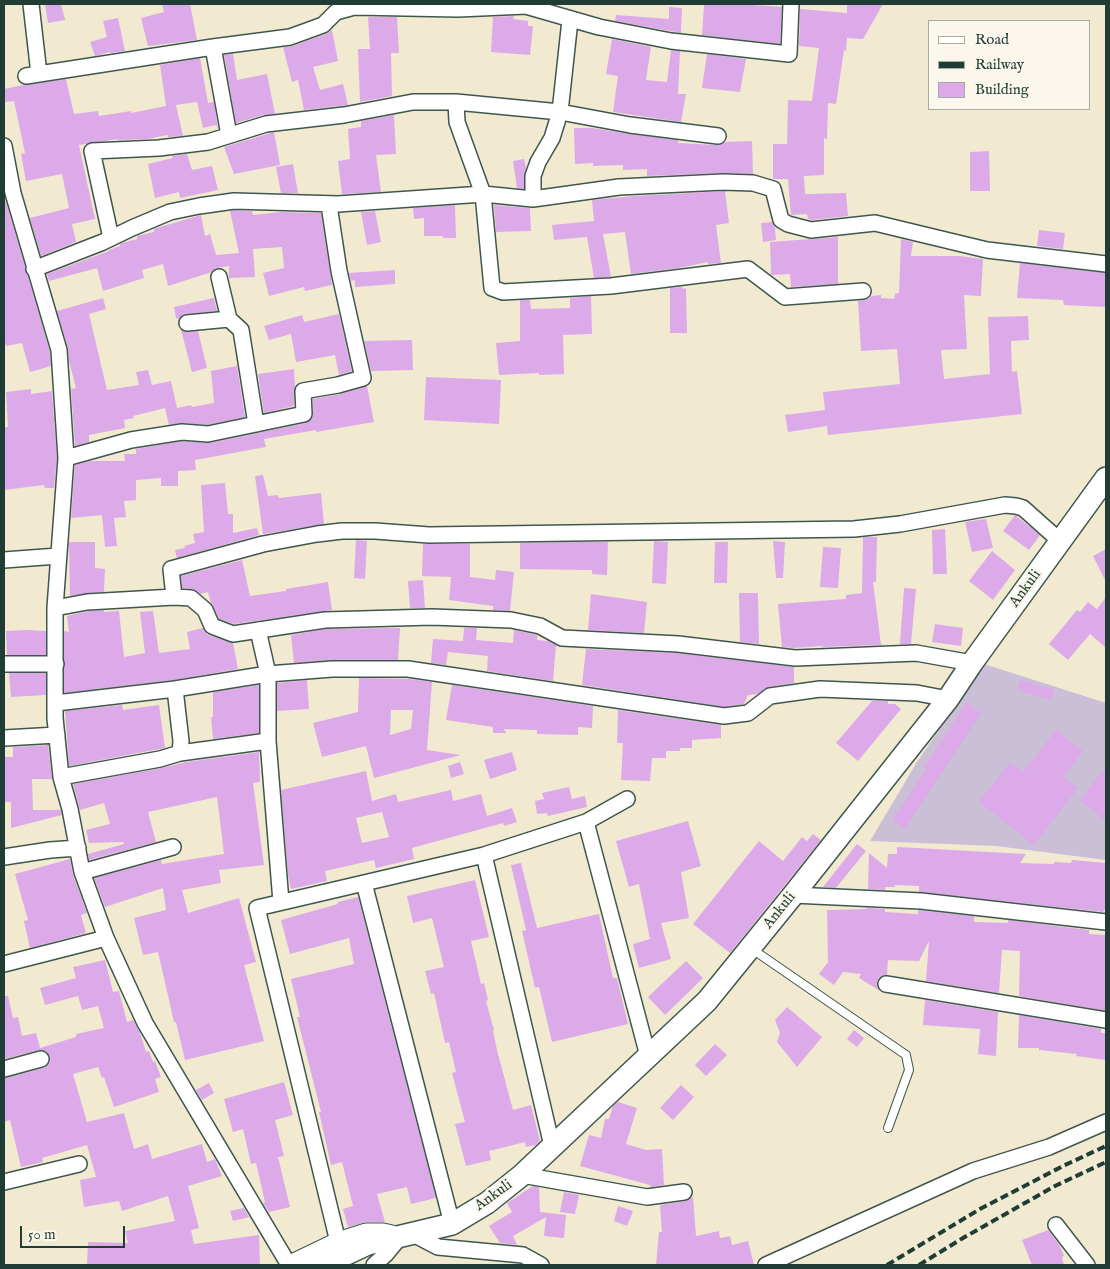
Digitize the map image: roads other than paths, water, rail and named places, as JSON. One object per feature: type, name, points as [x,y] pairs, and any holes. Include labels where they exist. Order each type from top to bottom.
[{"type":"main road","name":"Ankuli","points":[[323,1265],[368,1244],[452,1224],[487,1203],[522,1175],[707,1001],[948,699],[1106,478]]},
{"type":"street","points":[[31,4],[32,75],[213,47],[290,38],[323,24],[336,12],[354,7],[458,9],[526,6],[565,14],[599,28],[671,41],[790,54],[791,4]]},
{"type":"street","points":[[533,199],[533,176],[538,162],[552,138],[560,112],[565,14]]},
{"type":"street","points":[[213,47],[229,135]]},
{"type":"street","points":[[111,238],[92,151],[159,148],[208,142],[266,124],[344,115],[413,102],[456,102],[560,112],[630,125],[718,136]]},
{"type":"street","points":[[456,102],[458,122],[483,194],[492,288],[503,292],[611,286],[748,269],[785,297],[863,291]]},
{"type":"street","points":[[4,146],[13,193],[59,350],[66,458],[55,608],[56,703],[54,718],[61,777],[82,872],[106,938],[145,1023],[290,1265],[338,1242],[366,1233],[406,1235],[438,1248],[523,1255],[541,1265]]},
{"type":"street","points":[[34,269],[170,212],[234,201],[329,204],[483,194],[533,199],[619,187],[753,183],[773,189],[782,220],[788,224],[811,230],[875,224],[986,250],[1106,264]]},
{"type":"street","points":[[66,458],[131,440],[182,432],[208,434],[304,414],[303,391],[338,385],[363,378],[339,271],[329,204]]},
{"type":"street","points":[[219,277],[228,318],[241,330],[256,424]]},
{"type":"street","points":[[187,323],[228,318]]},
{"type":"street","points":[[174,597],[171,569],[263,544],[342,531],[374,531],[429,536],[854,529],[900,524],[1005,505],[1023,508],[1060,541]]},
{"type":"street","points":[[4,560],[58,556]]},
{"type":"street","points":[[55,608],[87,602],[174,597],[191,598],[206,610],[212,626],[233,634],[325,620],[432,617],[501,620],[540,626],[562,638],[678,644],[796,658],[916,653],[972,663]]},
{"type":"street","points":[[258,630],[268,674],[268,741],[281,902]]},
{"type":"street","points":[[4,664],[56,664]]},
{"type":"street","points":[[56,703],[175,689],[268,674],[332,668],[408,669],[724,716],[748,713],[770,696],[820,689],[916,693],[948,699]]},
{"type":"street","points":[[175,689],[181,741],[180,753]]},
{"type":"street","points":[[4,738],[57,735]]},
{"type":"street","points":[[61,777],[160,759],[180,753],[268,741]]},
{"type":"street","points":[[338,1242],[257,908],[484,855],[586,822],[627,800]]},
{"type":"street","points":[[586,822],[648,1056]]},
{"type":"street","points":[[82,872],[173,847]]},
{"type":"street","points":[[4,857],[78,848]]},
{"type":"street","points":[[484,855],[552,1146]]},
{"type":"street","points":[[364,883],[452,1224]]},
{"type":"street","points":[[793,895],[921,901],[1106,922]]},
{"type":"street","points":[[4,964],[106,938]]},
{"type":"street","points":[[886,984],[1106,1020]]},
{"type":"street","points":[[4,1069],[41,1059]]},
{"type":"street","points":[[766,1265],[973,1171],[1049,1147],[1106,1122]]},
{"type":"street","points":[[4,1182],[79,1164]]},
{"type":"street","points":[[522,1175],[647,1197],[684,1192]]},
{"type":"street","points":[[1056,1225],[1087,1265]]},
{"type":"street","points":[[374,1265],[406,1235]]},
{"type":"lane","points":[[750,948],[906,1055],[909,1070],[888,1128]]},
{"type":"railway","points":[[887,1265],[980,1209],[1106,1146]]},
{"type":"railway","points":[[919,1265],[1055,1186],[1106,1162]]}]
